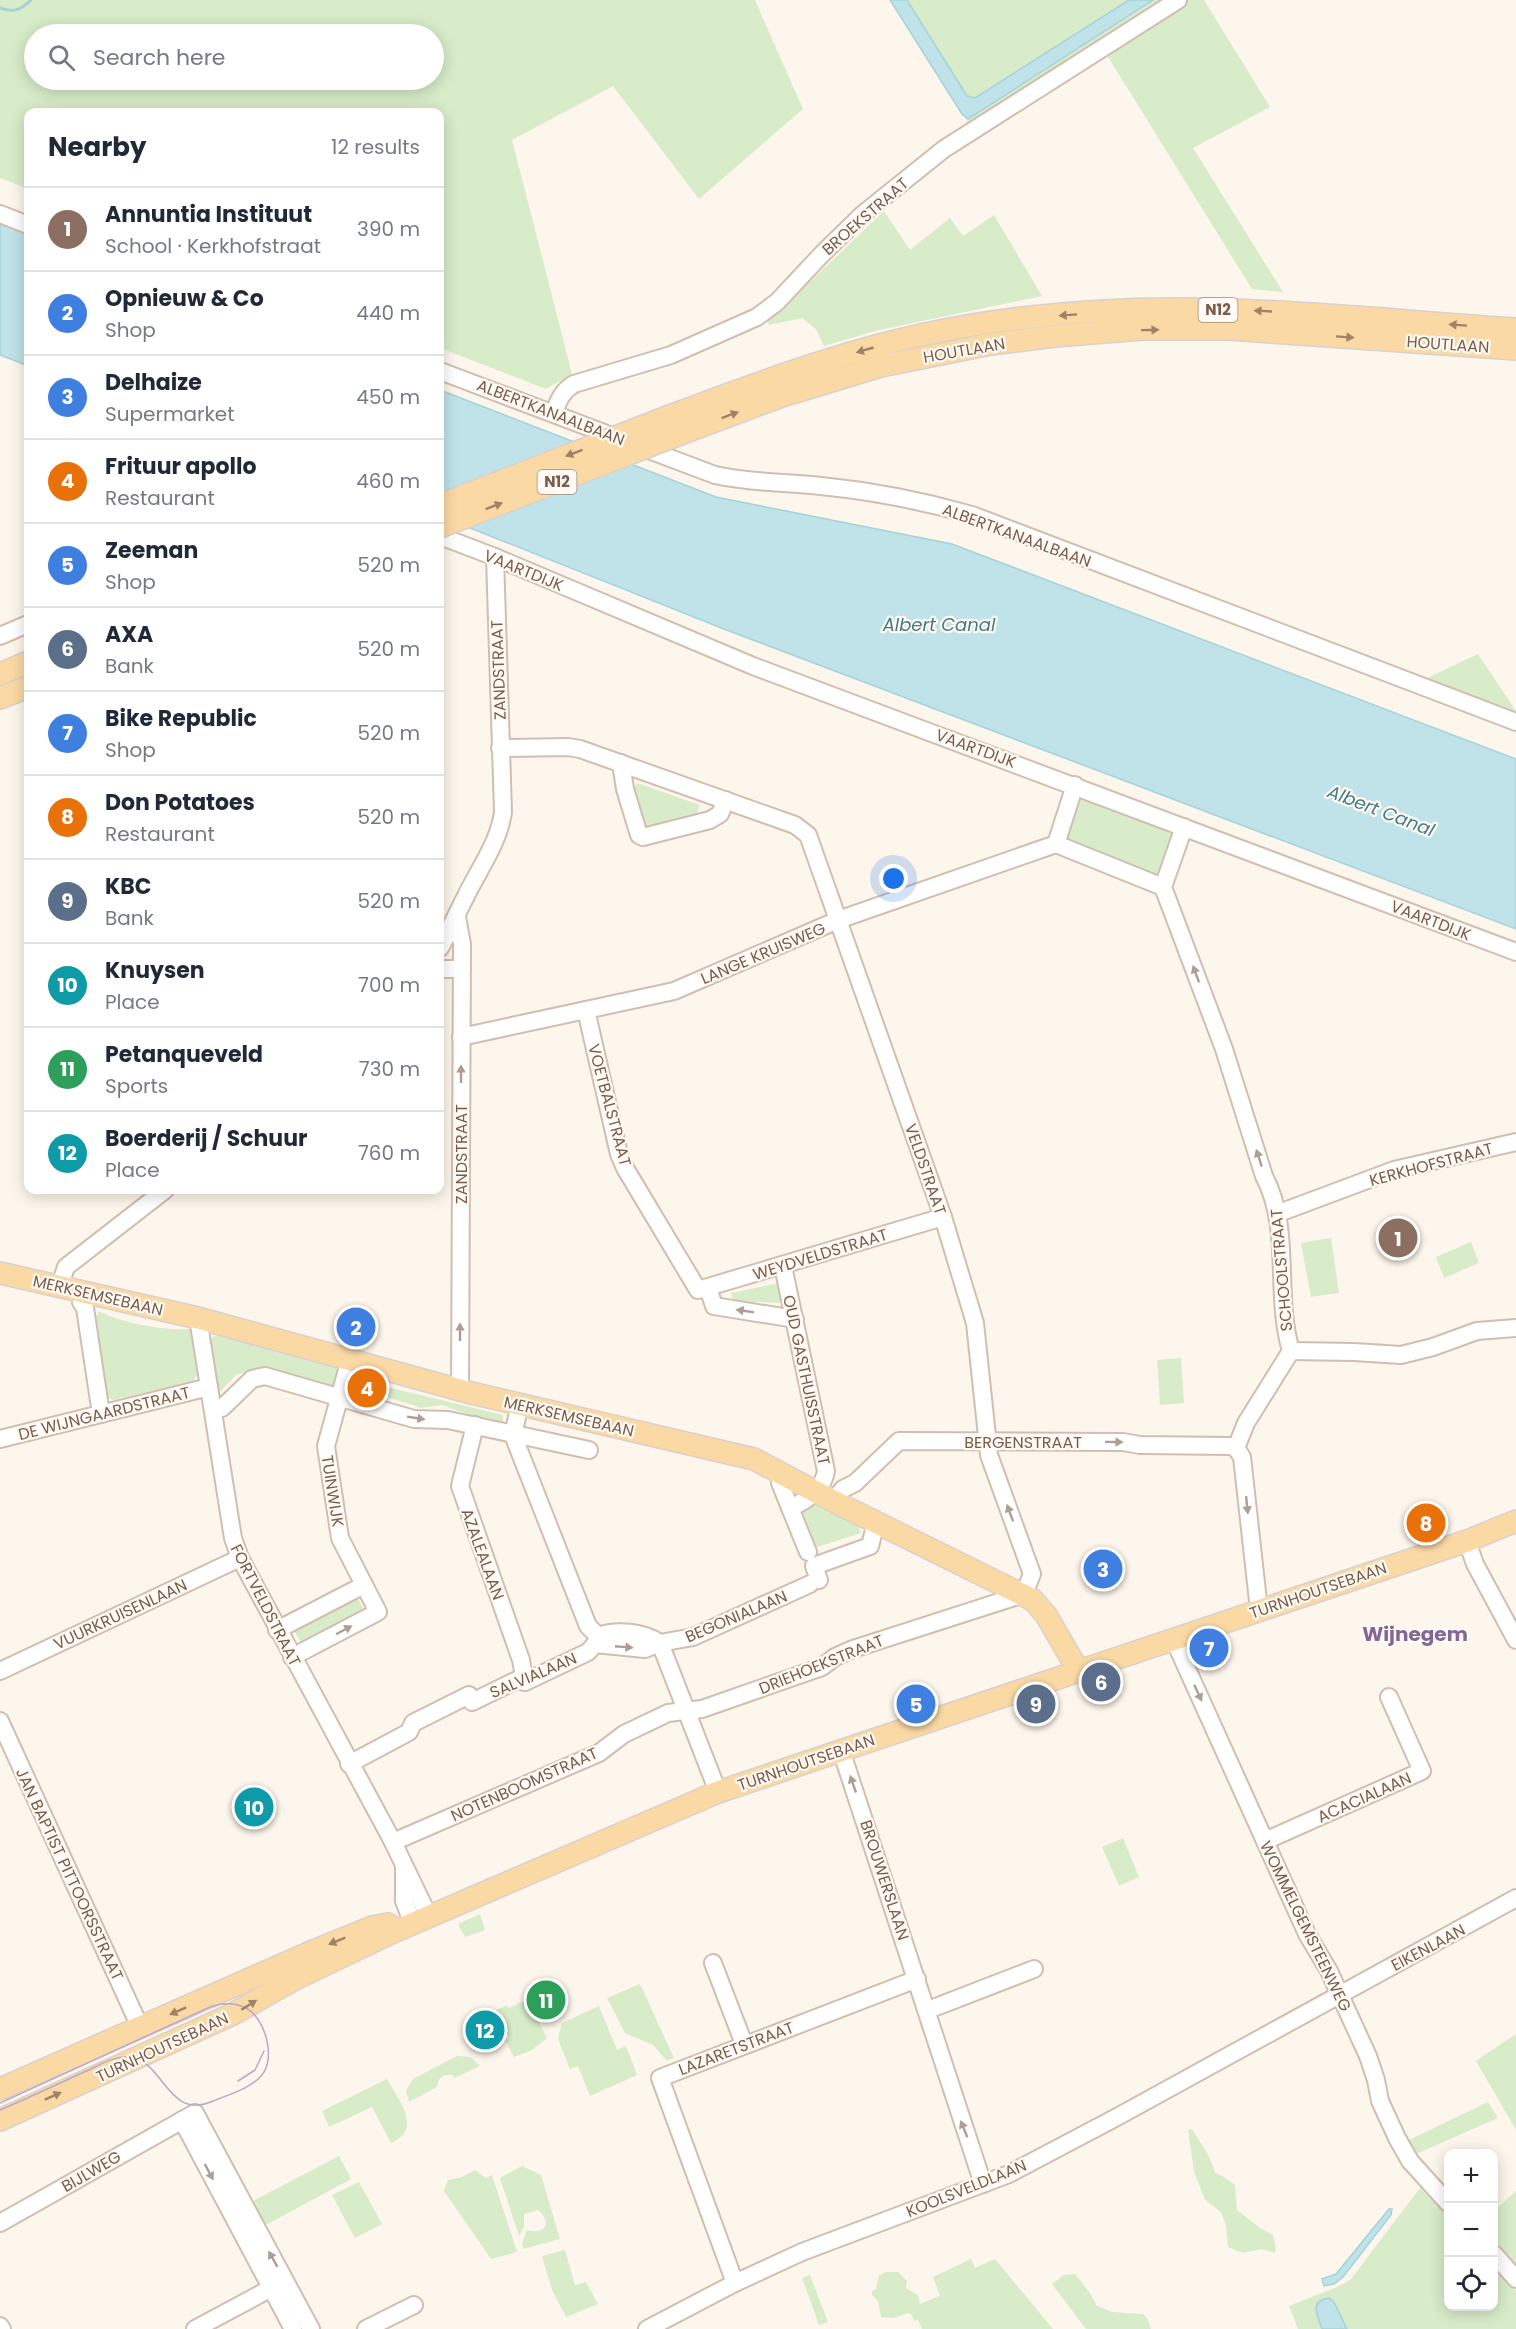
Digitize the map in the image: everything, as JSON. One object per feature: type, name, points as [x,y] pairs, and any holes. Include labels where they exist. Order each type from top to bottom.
[{"type":"main road","name":"HOUTLAAN","points":[[444,525],[803,368],[922,335],[1054,316],[1141,310],[1228,310],[1516,329]]},
{"type":"main road","name":"HOUTLAAN","points":[[444,504],[671,427],[881,366],[991,344],[1055,336],[1142,330],[1229,329],[1516,349]]},
{"type":"main road","points":[[0,674],[24,664]]},
{"type":"main road","points":[[0,698],[24,689]]},
{"type":"main road","name":"MERKSEMSEBAAN","points":[[0,1273],[198,1318],[460,1390],[754,1459],[833,1501],[1024,1594],[1039,1605],[1078,1670]]},
{"type":"main road","name":"TURNHOUTSEBAAN","points":[[0,2089],[140,2027],[421,1921],[717,1792],[1078,1670],[1174,1640],[1467,1540],[1516,1521]]},
{"type":"main road","name":"TURNHOUTSEBAAN","points":[[0,2120],[233,2014],[293,1980],[317,1959]]},
{"type":"street","name":"BROEKSTRAAT","points":[[554,413],[567,388],[574,384],[671,355],[757,317],[777,302],[863,214],[944,149],[1178,0]]},
{"type":"street","points":[[0,204],[24,213]]},
{"type":"street","points":[[0,214],[24,223]]},
{"type":"street","name":"ALBERTKANAALBAAN","points":[[444,372],[715,476],[754,483],[823,486],[921,503],[972,515],[1516,723]]},
{"type":"street","points":[[444,384],[567,430]]},
{"type":"street","name":"VAARTDIJK","points":[[444,538],[753,666],[1516,952]]},
{"type":"street","name":"ZANDSTRAAT","points":[[444,941],[501,828],[503,812],[495,557]]},
{"type":"street","points":[[0,636],[24,626]]},
{"type":"street","name":"VELDSTRAAT","points":[[500,748],[568,747],[795,825],[808,835],[943,1217],[975,1323],[986,1442],[1032,1574],[1024,1594]]},
{"type":"street","points":[[621,764],[633,818],[639,835],[643,837],[710,820],[720,814],[726,800]]},
{"type":"street","points":[[1075,785],[1056,844],[1163,886],[1184,827]]},
{"type":"street","name":"LANGE KRUISWEG","points":[[461,1037],[674,991],[838,920],[1056,844]]},
{"type":"street","name":"SCHOOLSTRAAT","points":[[1163,886],[1224,1049],[1264,1176],[1272,1190],[1279,1213],[1284,1321],[1291,1352],[1246,1423],[1236,1448]]},
{"type":"street","name":"ZANDSTRAAT","points":[[457,917],[462,944],[460,1390]]},
{"type":"street","points":[[444,969],[462,969]]},
{"type":"street","name":"VOETBALSTRAAT","points":[[586,1010],[625,1168],[714,1306],[795,1319]]},
{"type":"street","name":"KERKHOFSTRAAT","points":[[1279,1213],[1394,1170],[1516,1142]]},
{"type":"street","points":[[60,1285],[66,1267],[71,1262],[160,1194]]},
{"type":"street","name":"WEYDVELDSTRAAT","points":[[703,1289],[943,1217]]},
{"type":"street","name":"OUD GASTHUISSTRAAT","points":[[783,1266],[826,1471],[825,1479],[814,1490]]},
{"type":"street","points":[[83,1291],[81,1302],[86,1308],[101,1414]]},
{"type":"street","name":"FORTVELDSTRAAT","points":[[198,1318],[233,1538],[240,1558],[393,1842],[404,1868],[404,1900],[421,1921]]},
{"type":"street","points":[[1291,1352],[1401,1355],[1433,1347],[1477,1331],[1516,1328]]},
{"type":"street","name":"TUINWIJK","points":[[292,1657],[378,1612],[340,1538],[326,1446],[350,1359]]},
{"type":"street","name":"MERKSEMSEBAAN","points":[[222,1408],[252,1379],[265,1376],[414,1419],[448,1420],[589,1450]]},
{"type":"street","name":"DE WIJNGAARDSTRAAT","points":[[0,1439],[209,1387]]},
{"type":"street","points":[[520,1404],[513,1435],[588,1626],[596,1640],[609,1632],[649,1636],[660,1643],[717,1792]]},
{"type":"street","name":"AZALEALAAN","points":[[475,1425],[459,1486],[521,1660],[525,1682]]},
{"type":"street","name":"BERGENSTRAAT","points":[[833,1501],[843,1489],[855,1483],[899,1441],[1123,1442],[1140,1445],[1230,1446],[1236,1448]]},
{"type":"street","points":[[1236,1448],[1242,1457],[1259,1610]]},
{"type":"street","points":[[780,1483],[808,1552]]},
{"type":"street","points":[[790,1508],[807,1501],[814,1490]]},
{"type":"street","name":"BEGONIALAAN","points":[[660,1643],[693,1637],[814,1582],[814,1566],[870,1546],[876,1522]]},
{"type":"street","points":[[1467,1540],[1473,1559],[1516,1640]]},
{"type":"street","name":"VUURKRUISENLAAN","points":[[0,1671],[240,1558]]},
{"type":"street","points":[[278,1630],[364,1585]]},
{"type":"street","name":"DRIEHOEKSTRAAT","points":[[687,1710],[702,1709],[816,1669],[853,1649],[1024,1594]]},
{"type":"street","name":"SALVIALAAN","points":[[349,1764],[409,1732],[413,1723],[469,1695],[472,1702],[517,1680],[525,1682],[588,1652],[596,1640]]},
{"type":"street","name":"WOMMELGEMSTEENWEG","points":[[1174,1640],[1307,1934],[1329,1971],[1373,2069],[1380,2101],[1397,2138],[1410,2161],[1444,2198]]},
{"type":"street","name":"ACACIALAAN","points":[[1265,1841],[1422,1771],[1389,1697]]},
{"type":"street","name":"NOTENBOOMSTRAAT","points":[[393,1842],[599,1753],[624,1734],[669,1713],[687,1710]]},
{"type":"street","name":"JAN BAPTIST PITTOORSSTRAAT","points":[[0,1721],[140,2027]]},
{"type":"street","name":"BROUWERSLAAN","points":[[841,1750],[928,2010],[959,2115],[983,2184]]},
{"type":"street","name":"EIKENLAAN","points":[[1339,1995],[1516,1898]]},
{"type":"street","points":[[712,1963],[744,2044]]},
{"type":"street","points":[[928,2010],[1034,1969]]},
{"type":"street","name":"LAZARETSTRAAT","points":[[735,2283],[660,2078],[917,1979]]},
{"type":"street","name":"KOOLSVELDLAAN","points":[[647,2329],[735,2283],[812,2248],[1009,2174],[1339,1995]]},
{"type":"street","name":"BIJLWEG","points":[[0,2223],[182,2120],[278,2285]]},
{"type":"street","points":[[1497,2257],[1516,2279]]},
{"type":"street","points":[[195,2329],[278,2285]]},
{"type":"street","points":[[278,2285],[293,2329]]},
{"type":"street","points":[[278,2285],[311,2329]]},
{"type":"street","points":[[366,2329],[414,2305]]},
{"type":"green space","points":[[0,0],[755,0],[803,109],[699,199],[613,86],[512,140],[572,374],[546,389],[444,350],[444,108],[24,108],[24,187],[0,178]]},
{"type":"green space","points":[[907,0],[1129,0],[975,98],[967,96]]},
{"type":"green space","points":[[1153,0],[1204,0],[1270,107],[1193,148],[1283,292],[1252,289],[1105,52],[955,149],[968,119]]},
{"type":"green space","points":[[884,211],[910,250],[950,218],[963,236],[994,215],[1042,296],[875,331],[824,346],[816,329],[802,318],[769,325],[767,317],[800,291]]},
{"type":"green space","points":[[1478,654],[1516,711],[1427,678]]},
{"type":"green space","points":[[637,783],[700,805],[696,815],[655,830],[646,826],[633,789]]},
{"type":"green space","points":[[1080,795],[1175,831],[1160,876],[1067,841],[1066,831]]},
{"type":"green space","points":[[1331,1238],[1339,1293],[1311,1297],[1301,1243]]},
{"type":"green space","points":[[1471,1242],[1479,1263],[1444,1278],[1436,1257]]},
{"type":"green space","points":[[779,1283],[782,1303],[733,1301],[731,1293]]},
{"type":"green space","points":[[99,1311],[143,1325],[168,1329],[190,1329],[197,1375],[193,1381],[113,1400],[107,1397],[104,1391],[94,1321]]},
{"type":"green space","points":[[219,1334],[333,1366],[339,1371],[333,1390],[260,1368],[236,1375],[216,1396],[208,1350],[211,1338]]},
{"type":"green space","points":[[1181,1358],[1184,1403],[1160,1405],[1157,1360]]},
{"type":"green space","points":[[354,1379],[503,1415],[503,1426],[441,1405],[422,1408],[374,1393],[367,1399],[350,1393],[351,1382]]},
{"type":"green space","points":[[815,1505],[858,1526],[861,1533],[817,1547],[802,1511]]},
{"type":"green space","points":[[356,1595],[366,1614],[303,1646],[292,1627]]},
{"type":"green space","points":[[1123,1838],[1139,1877],[1119,1886],[1102,1847]]},
{"type":"green space","points":[[480,1914],[485,1930],[465,1937],[458,1924]]},
{"type":"green space","points":[[640,1984],[674,2058],[667,2061],[653,2045],[625,2033],[607,1998]]},
{"type":"green space","points":[[531,1998],[537,2019],[547,2038],[532,2050],[514,2057],[505,2040],[509,2038],[496,2010],[507,2005],[508,2008]]},
{"type":"green space","points":[[599,2006],[617,2050],[626,2046],[637,2075],[590,2096],[578,2066],[570,2069],[558,2039],[562,2023]]},
{"type":"green space","points":[[1516,2034],[1516,2130],[1476,2061]]},
{"type":"green space","points":[[457,2056],[471,2057],[480,2066],[454,2078],[452,2075],[444,2076],[437,2087],[409,2102],[406,2091],[413,2079]]},
{"type":"green space","points":[[387,2079],[406,2114],[406,2130],[401,2137],[391,2143],[372,2107],[329,2127],[322,2111]]},
{"type":"green space","points":[[1488,2102],[1498,2118],[1416,2154],[1407,2141]]},
{"type":"green space","points":[[1192,2129],[1215,2173],[1235,2185],[1237,2210],[1273,2235],[1275,2253],[1262,2249],[1243,2253],[1228,2247],[1226,2226],[1221,2212],[1205,2200],[1194,2171],[1188,2130]]},
{"type":"green space","points":[[339,2156],[351,2179],[264,2226],[251,2202]]},
{"type":"green space","points":[[522,2166],[541,2175],[560,2239],[523,2249],[522,2243],[527,2230],[538,2231],[545,2227],[546,2223],[538,2210],[524,2214],[524,2226],[519,2236],[500,2178]]},
{"type":"green space","points":[[475,2170],[486,2178],[492,2175],[517,2252],[491,2259],[444,2191],[448,2180],[462,2177]]},
{"type":"green space","points":[[359,2182],[382,2224],[355,2238],[332,2195]]},
{"type":"green space","points":[[1420,2188],[1444,2212],[1444,2311],[1498,2311],[1498,2271],[1516,2291],[1516,2329],[1298,2329],[1289,2306],[1351,2279]]},
{"type":"green space","points":[[1516,2191],[1516,2264],[1498,2244],[1498,2207]]},
{"type":"green space","points":[[565,2250],[575,2285],[586,2282],[598,2304],[566,2317],[552,2290],[542,2256]]},
{"type":"green space","points":[[971,2259],[975,2268],[995,2259],[1053,2329],[922,2329],[918,2320],[914,2321],[912,2315],[908,2313],[894,2318],[881,2317],[878,2301],[872,2295],[879,2275],[886,2272],[898,2272],[907,2281],[906,2288],[918,2295],[920,2304],[940,2296],[933,2277]]},
{"type":"green space","points":[[1075,2274],[1097,2306],[1112,2312],[1143,2314],[1151,2329],[1086,2329],[1052,2284],[1064,2275]]},
{"type":"green space","points":[[810,2275],[828,2322],[819,2325],[802,2278]]},
{"type":"water","points":[[890,0],[907,0],[967,96],[975,98],[1129,0],[1153,0],[968,119],[962,114]]},
{"type":"water","points":[[0,223],[24,232],[24,364],[0,355]]},
{"type":"water","name":"Albert Canal","points":[[444,392],[716,497],[952,544],[1516,759],[1516,929],[724,629],[444,518]]},
{"type":"water","points":[[1389,2209],[1392,2209],[1391,2215],[1343,2277],[1334,2284],[1324,2286],[1322,2279],[1336,2274]]},
{"type":"water","points":[[1329,2298],[1334,2302],[1347,2329],[1322,2329],[1316,2309],[1319,2302]]},
{"type":"waterway","points":[[0,8],[17,10],[31,0]]},
{"type":"tram line","points":[[0,2103],[214,2006],[232,2004],[246,2008],[259,2020],[267,2039],[268,2060],[261,2076],[245,2088],[213,2101],[197,2105],[185,2103],[175,2096],[149,2067],[139,2060],[121,2057],[105,2062],[0,2110]]},
{"type":"tram line","points":[[238,2081],[255,2070],[264,2051]]},
{"type":"place","name":"Annuntia Instituut","points":[[1398,1238]]},
{"type":"place","name":"Opnieuw & Co","points":[[356,1327]]},
{"type":"place","name":"Frituur apollo","points":[[367,1388]]},
{"type":"place","name":"Don Potatoes","points":[[1426,1523]]},
{"type":"place","name":"Delhaize","points":[[1103,1569]]},
{"type":"place","name":"Bike Republic","points":[[1209,1648]]},
{"type":"place","name":"AXA","points":[[1101,1682]]},
{"type":"place","name":"Zeeman","points":[[916,1704]]},
{"type":"place","name":"KBC","points":[[1036,1704]]},
{"type":"place","name":"Knuysen","points":[[254,1807]]},
{"type":"place","name":"Petanqueveld","points":[[546,2000]]},
{"type":"place","name":"Boerderij / Schuur","points":[[485,2030]]},
{"type":"district","name":"Wijnegem","points":[[1415,1634]]}]
